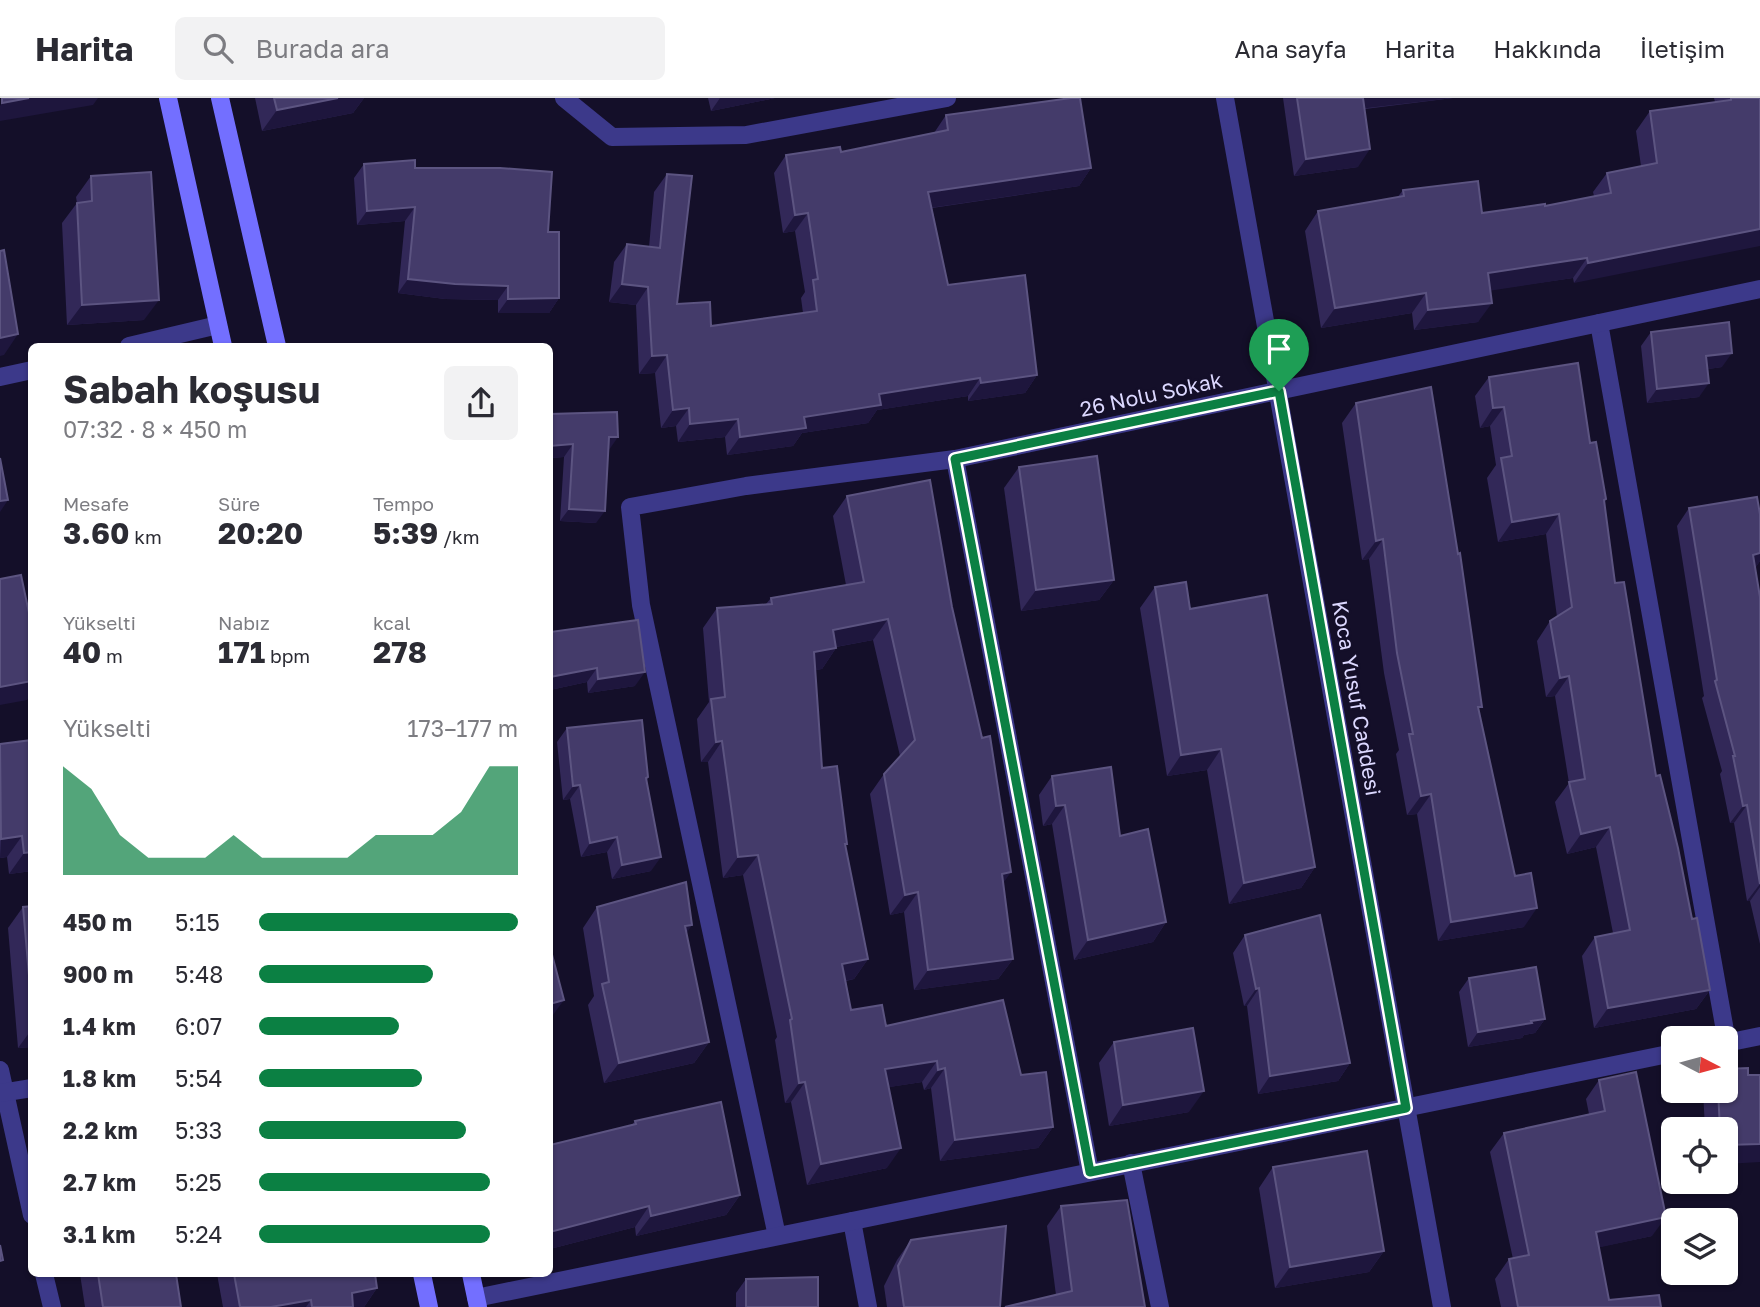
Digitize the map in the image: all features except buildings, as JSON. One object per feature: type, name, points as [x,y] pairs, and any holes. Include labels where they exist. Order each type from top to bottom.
[{"type":"main road","points":[[168,98],[222,343]]},
{"type":"main road","points":[[220,98],[276,343]]},
{"type":"main road","points":[[423,1277],[429,1307]]},
{"type":"main road","points":[[472,1277],[477,1302]]},
{"type":"street","points":[[564,98],[611,137],[746,135],[947,98]]},
{"type":"street","name":"Koca Yusuf Caddesi","points":[[1225,98],[1442,1307]]},
{"type":"street","name":"26 Nolu Sokak","points":[[777,1236],[641,605],[630,508],[746,486],[955,459],[1760,289]]},
{"type":"street","points":[[1599,323],[1723,1026]]},
{"type":"street","points":[[142,343],[218,325]]},
{"type":"street","points":[[0,377],[28,371]]},
{"type":"street","points":[[955,459],[1090,1172]]},
{"type":"street","points":[[1738,1041],[1760,1036]]},
{"type":"street","points":[[477,1302],[777,1236],[1661,1055]]},
{"type":"street","points":[[0,1070],[2,1093],[28,1199]]},
{"type":"street","points":[[2,1093],[28,1089]]},
{"type":"street","points":[[1131,1163],[1160,1307]]},
{"type":"street","points":[[852,1221],[868,1307]]},
{"type":"street","points":[[45,1277],[52,1307]]},
{"type":"route","points":[[1279,391],[1406,1108],[1090,1172],[955,459],[1279,391]]}]
